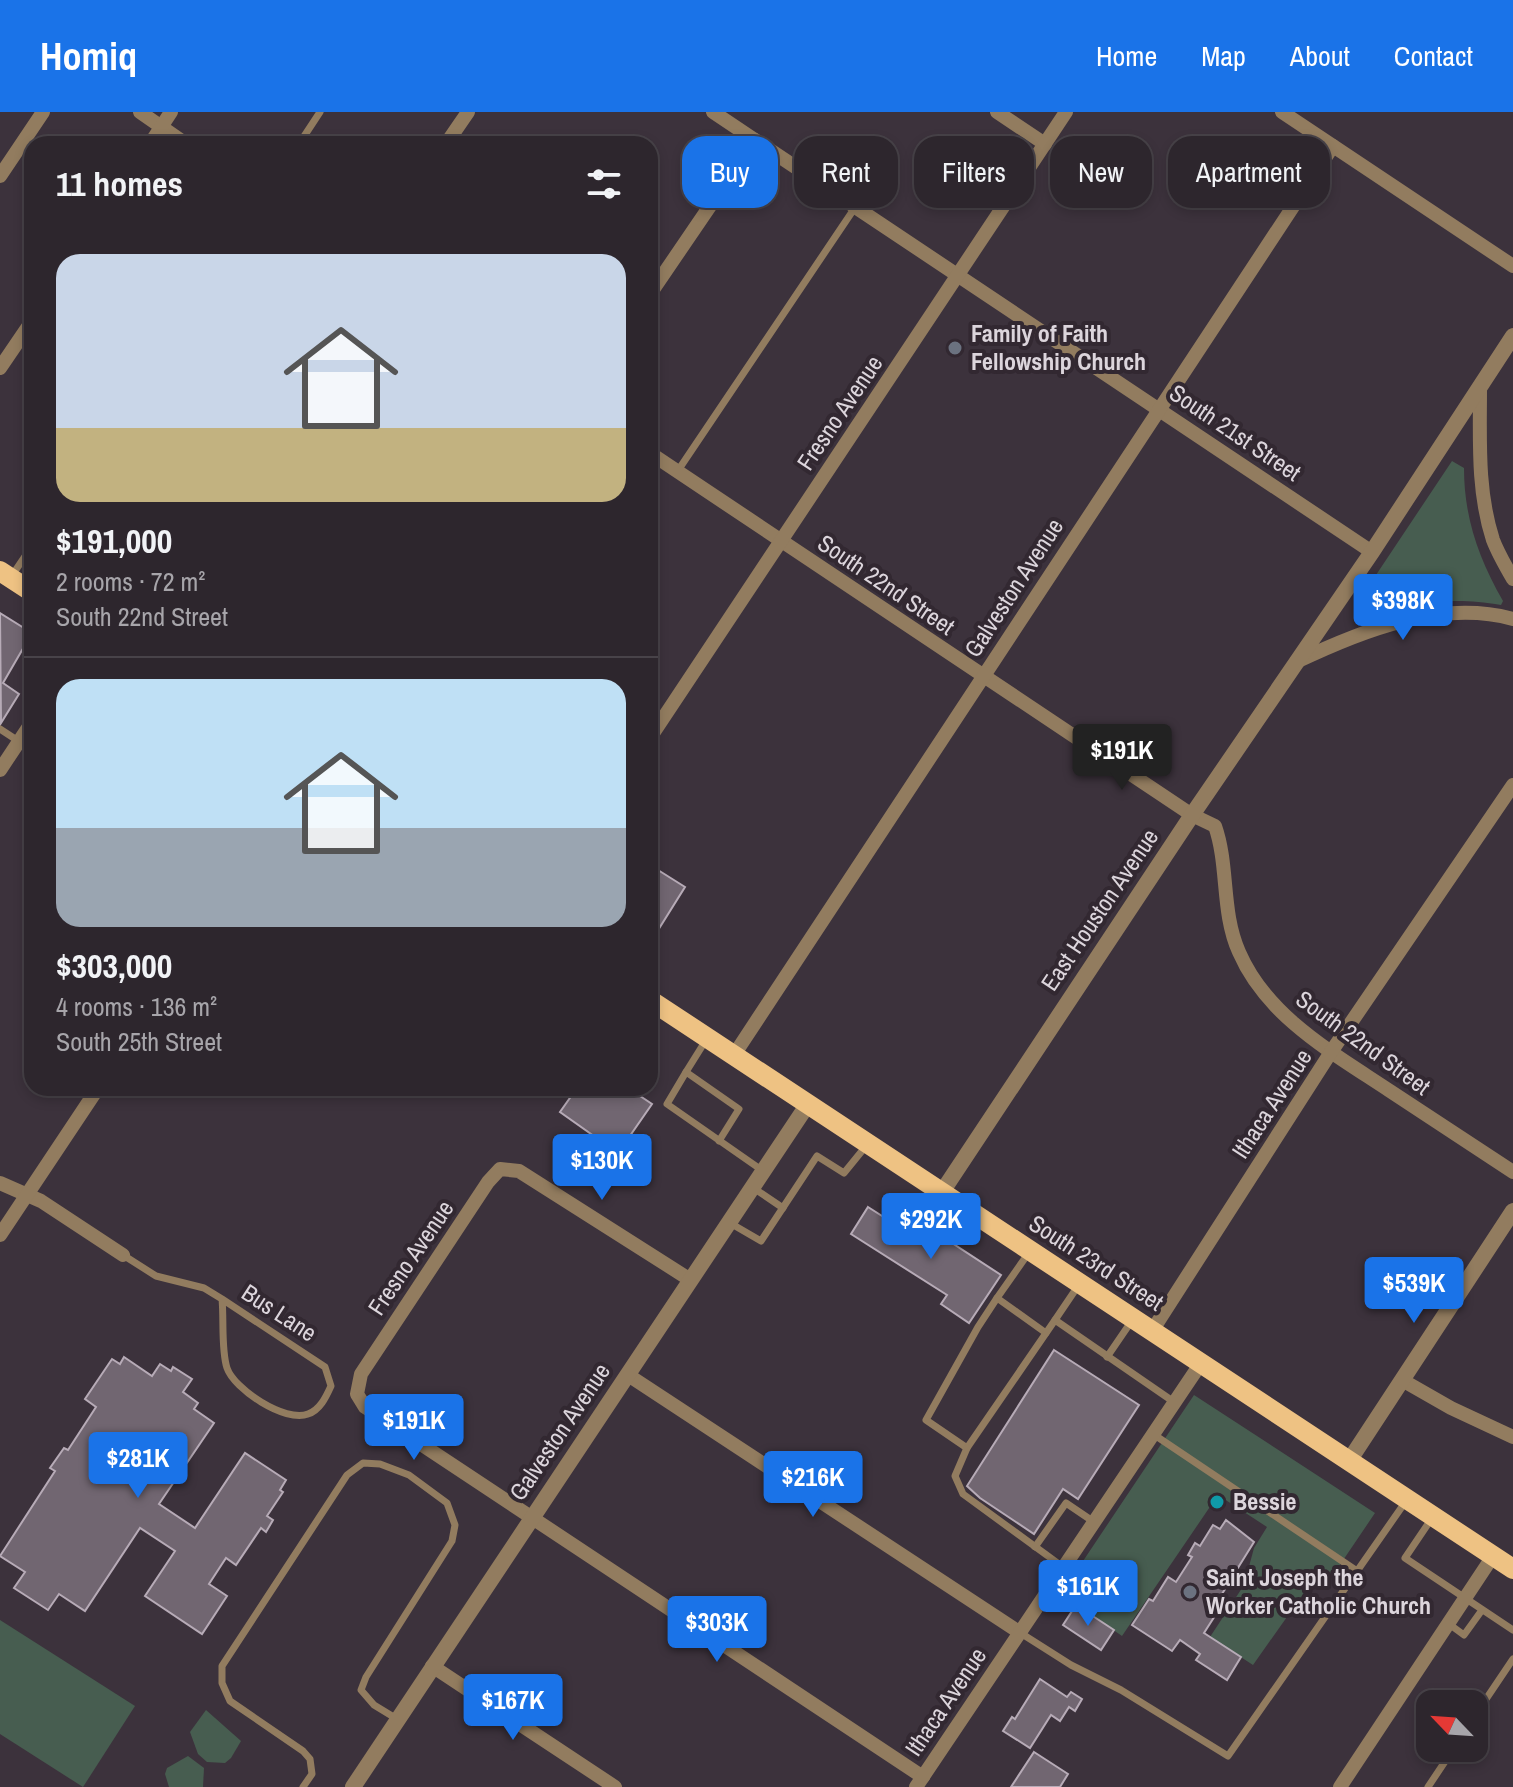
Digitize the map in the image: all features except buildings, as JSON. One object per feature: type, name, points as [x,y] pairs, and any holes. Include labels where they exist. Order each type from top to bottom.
[{"type":"main road","points":[[5,575],[24,587]]},
{"type":"main road","name":"South 23rd Street","points":[[658,1005],[1513,1569]]},
{"type":"street","points":[[27,136],[43,112]]},
{"type":"street","points":[[140,112],[174,136]]},
{"type":"street","points":[[155,136],[171,112]]},
{"type":"street","points":[[452,136],[468,112]]},
{"type":"street","name":"South 21st Street","points":[[713,112],[749,136]]},
{"type":"street","points":[[997,112],[1045,144]]},
{"type":"street","name":"Fresno Avenue","points":[[658,726],[1066,112]]},
{"type":"street","points":[[1282,112],[1513,266]]},
{"type":"street","points":[[0,176],[24,140]]},
{"type":"street","name":"Galveston Avenue","points":[[734,1055],[1333,146]]},
{"type":"street","points":[[658,282],[709,208]]},
{"type":"street","name":"South 21st Street","points":[[859,208],[1372,552]]},
{"type":"street","points":[[0,368],[24,333]]},
{"type":"street","name":"East Houston Avenue","points":[[942,1192],[1192,815],[1372,552],[1513,336]]},
{"type":"street","points":[[1480,388],[1481,477],[1485,509],[1494,542],[1513,579]]},
{"type":"street","name":"South 22nd Street","points":[[658,459],[1192,815],[1215,826],[1220,840],[1230,928],[1239,953],[1271,1002],[1331,1052],[1513,1172]]},
{"type":"street","points":[[1295,662],[1343,640],[1422,617],[1463,612],[1513,619]]},
{"type":"street","points":[[0,770],[24,748]]},
{"type":"street","name":"Ithaca Avenue","points":[[1152,1331],[1331,1052],[1513,785]]},
{"type":"street","points":[[0,1235],[93,1096]]},
{"type":"street","name":"Galveston Avenue","points":[[353,1787],[808,1104]]},
{"type":"street","name":"Fresno Avenue","points":[[532,1518],[365,1407],[357,1394],[361,1374],[488,1182],[500,1169],[519,1171],[689,1279]]},
{"type":"street","points":[[0,1183],[41,1201],[123,1255]]},
{"type":"street","points":[[1349,1461],[1513,1211]]},
{"type":"street","name":"Ithaca Avenue","points":[[920,1782],[1201,1363]]},
{"type":"street","points":[[628,1375],[1019,1632]]},
{"type":"street","points":[[1402,1380],[1451,1408],[1513,1437]]},
{"type":"street","points":[[532,1518],[920,1782]]},
{"type":"street","points":[[1340,1787],[1493,1556]]},
{"type":"street","points":[[432,1666],[615,1787]]},
{"type":"lane","points":[[304,136],[320,112]]},
{"type":"lane","points":[[677,472],[855,208]]},
{"type":"lane","points":[[5,575],[24,555]]},
{"type":"lane","points":[[0,729],[24,745]]},
{"type":"lane","points":[[708,1038],[667,1104],[763,1171]]},
{"type":"lane","points":[[686,1072],[739,1109],[719,1141]]},
{"type":"lane","points":[[729,1222],[761,1241],[817,1156],[844,1173],[868,1144]]},
{"type":"lane","points":[[752,1187],[783,1208]]},
{"type":"lane","points":[[967,1448],[926,1420],[978,1327],[1030,1250]]},
{"type":"lane","name":"Bus Lane","points":[[123,1255],[156,1276],[204,1288],[222,1299],[325,1367],[331,1386],[323,1402],[310,1414],[293,1416],[276,1411],[233,1381],[226,1365],[222,1299]]},
{"type":"lane","points":[[1063,1567],[963,1494],[955,1476],[967,1448],[1080,1283]]},
{"type":"lane","points":[[997,1298],[1046,1333]]},
{"type":"lane","points":[[1107,1357],[1134,1318]]},
{"type":"lane","points":[[1055,1320],[1174,1402]]},
{"type":"lane","points":[[1153,1434],[1357,1571]]},
{"type":"lane","points":[[303,1787],[312,1774],[310,1759],[230,1701],[222,1683],[222,1666],[347,1475],[363,1463],[380,1464],[409,1475],[447,1503],[455,1525],[452,1541],[366,1677],[361,1690],[374,1705],[397,1719]]},
{"type":"lane","points":[[1019,1632],[1228,1756],[1407,1499]]},
{"type":"lane","points":[[1035,1547],[1066,1503],[1094,1522]]},
{"type":"lane","points":[[1433,1516],[1405,1558],[1513,1630]]},
{"type":"lane","points":[[1448,1623],[1464,1635],[1482,1610]]},
{"type":"lane","points":[[1488,1696],[1513,1659]]},
{"type":"lane","points":[[1428,1787],[1445,1762]]},
{"type":"green space","points":[[1452,461],[1464,468],[1470,521],[1480,554],[1503,601],[1501,605],[1445,602],[1359,617],[1354,608]]},
{"type":"green space","points":[[1194,1395],[1375,1513],[1327,1584],[1313,1580],[1253,1665],[1210,1637],[1244,1585],[1254,1548],[1267,1527],[1218,1495],[1122,1636],[1073,1602],[1086,1584],[1075,1573]]},
{"type":"green space","points":[[0,1620],[135,1706],[83,1787],[0,1734]]},
{"type":"green space","points":[[206,1710],[241,1741],[225,1763],[207,1762],[198,1754],[190,1732]]},
{"type":"green space","points":[[188,1756],[204,1768],[203,1787],[169,1787],[165,1774],[167,1768]]},
{"type":"place","name":"Family of Faith Fellowship Church","points":[[955,348]]},
{"type":"place","name":"Bessie","points":[[1217,1502]]},
{"type":"place","name":"Saint Joseph the Worker Catholic Church","points":[[1190,1592]]}]
